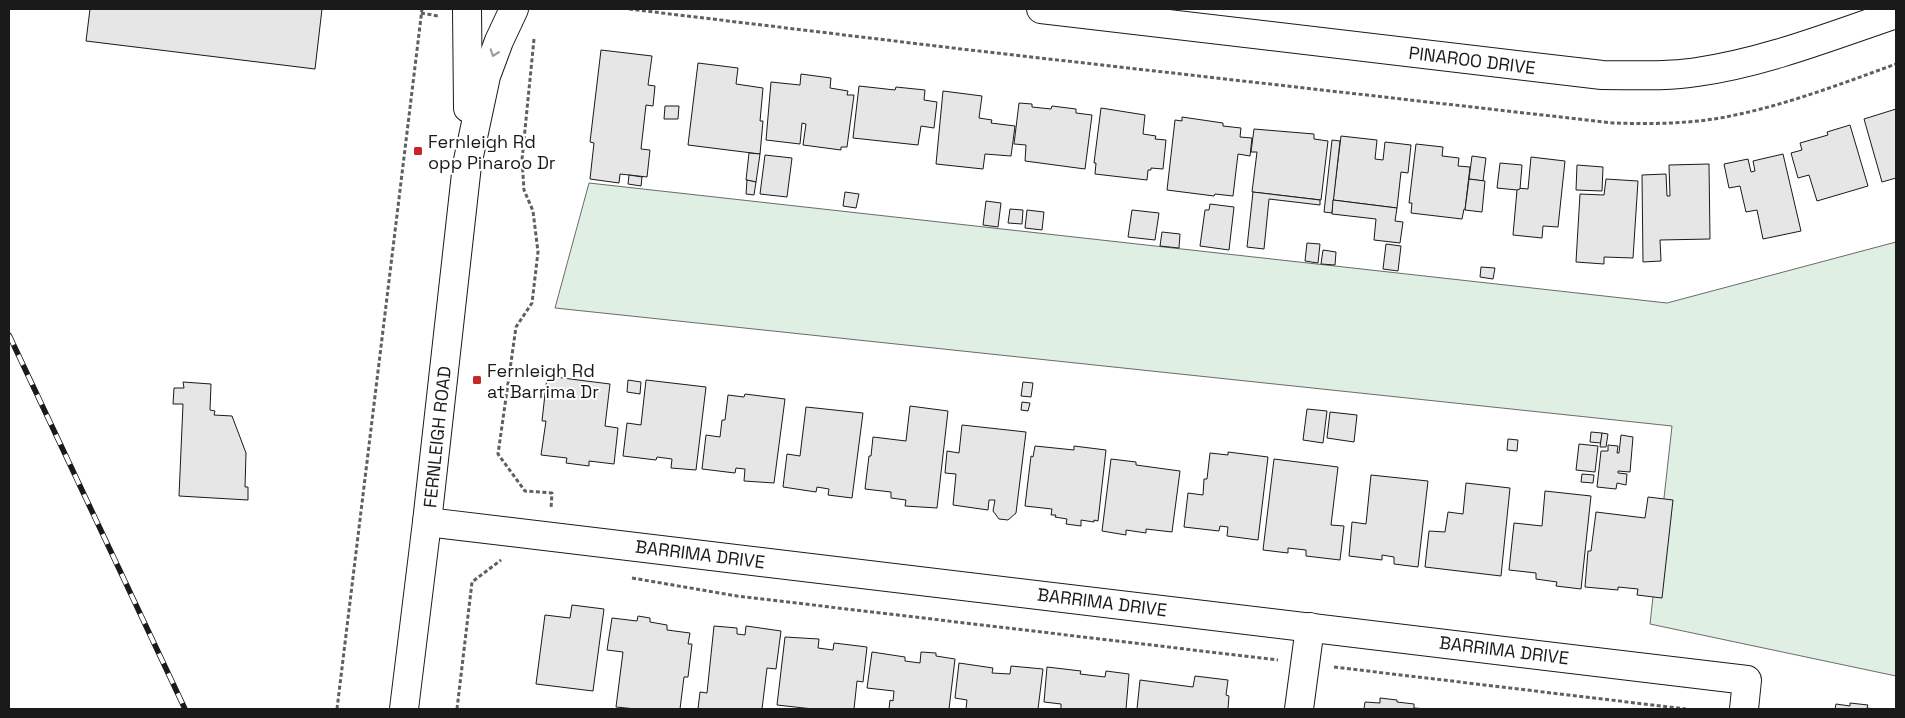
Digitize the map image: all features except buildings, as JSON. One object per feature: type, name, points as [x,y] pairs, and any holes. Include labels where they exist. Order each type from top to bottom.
[{"type":"street","name":"FERNLEIGH ROAD","points":[[467,9],[468,165]]},
{"type":"street","name":"FERNLEIGH ROAD","points":[[404,709],[428,522],[468,165],[486,76],[499,41],[514,9]]},
{"type":"street","name":"PINAROO DRIVE","points":[[1041,9],[1602,75],[1651,76],[1696,72],[1740,64],[1791,50],[1896,14]]},
{"type":"street","name":"BARRIMA DRIVE","points":[[428,522],[1747,680],[1744,709]]},
{"type":"street","points":[[1299,709],[1310,627]]},
{"type":"path","points":[[337,709],[422,9]]},
{"type":"path","points":[[629,9],[951,48],[1613,123],[1674,123],[1735,114],[1795,100],[1896,64]]},
{"type":"path","points":[[534,36],[522,160],[524,190],[533,211],[538,252],[532,303],[516,327],[498,454],[525,491],[552,494],[550,536]]},
{"type":"path","points":[[457,709],[472,582],[505,558]]},
{"type":"path","points":[[622,576],[766,600],[1686,709]]},
{"type":"green space","points":[[589,183],[1667,303],[1896,242],[1896,676],[1650,624],[1672,426],[555,308]]},
{"type":"railway","points":[[9,335],[185,709]]},
{"type":"place","name":"Fernleigh Rd opp Pinaroo Dr","points":[[418,151]]},
{"type":"place","name":"Fernleigh Rd at Barrima Dr","points":[[477,380]]}]
